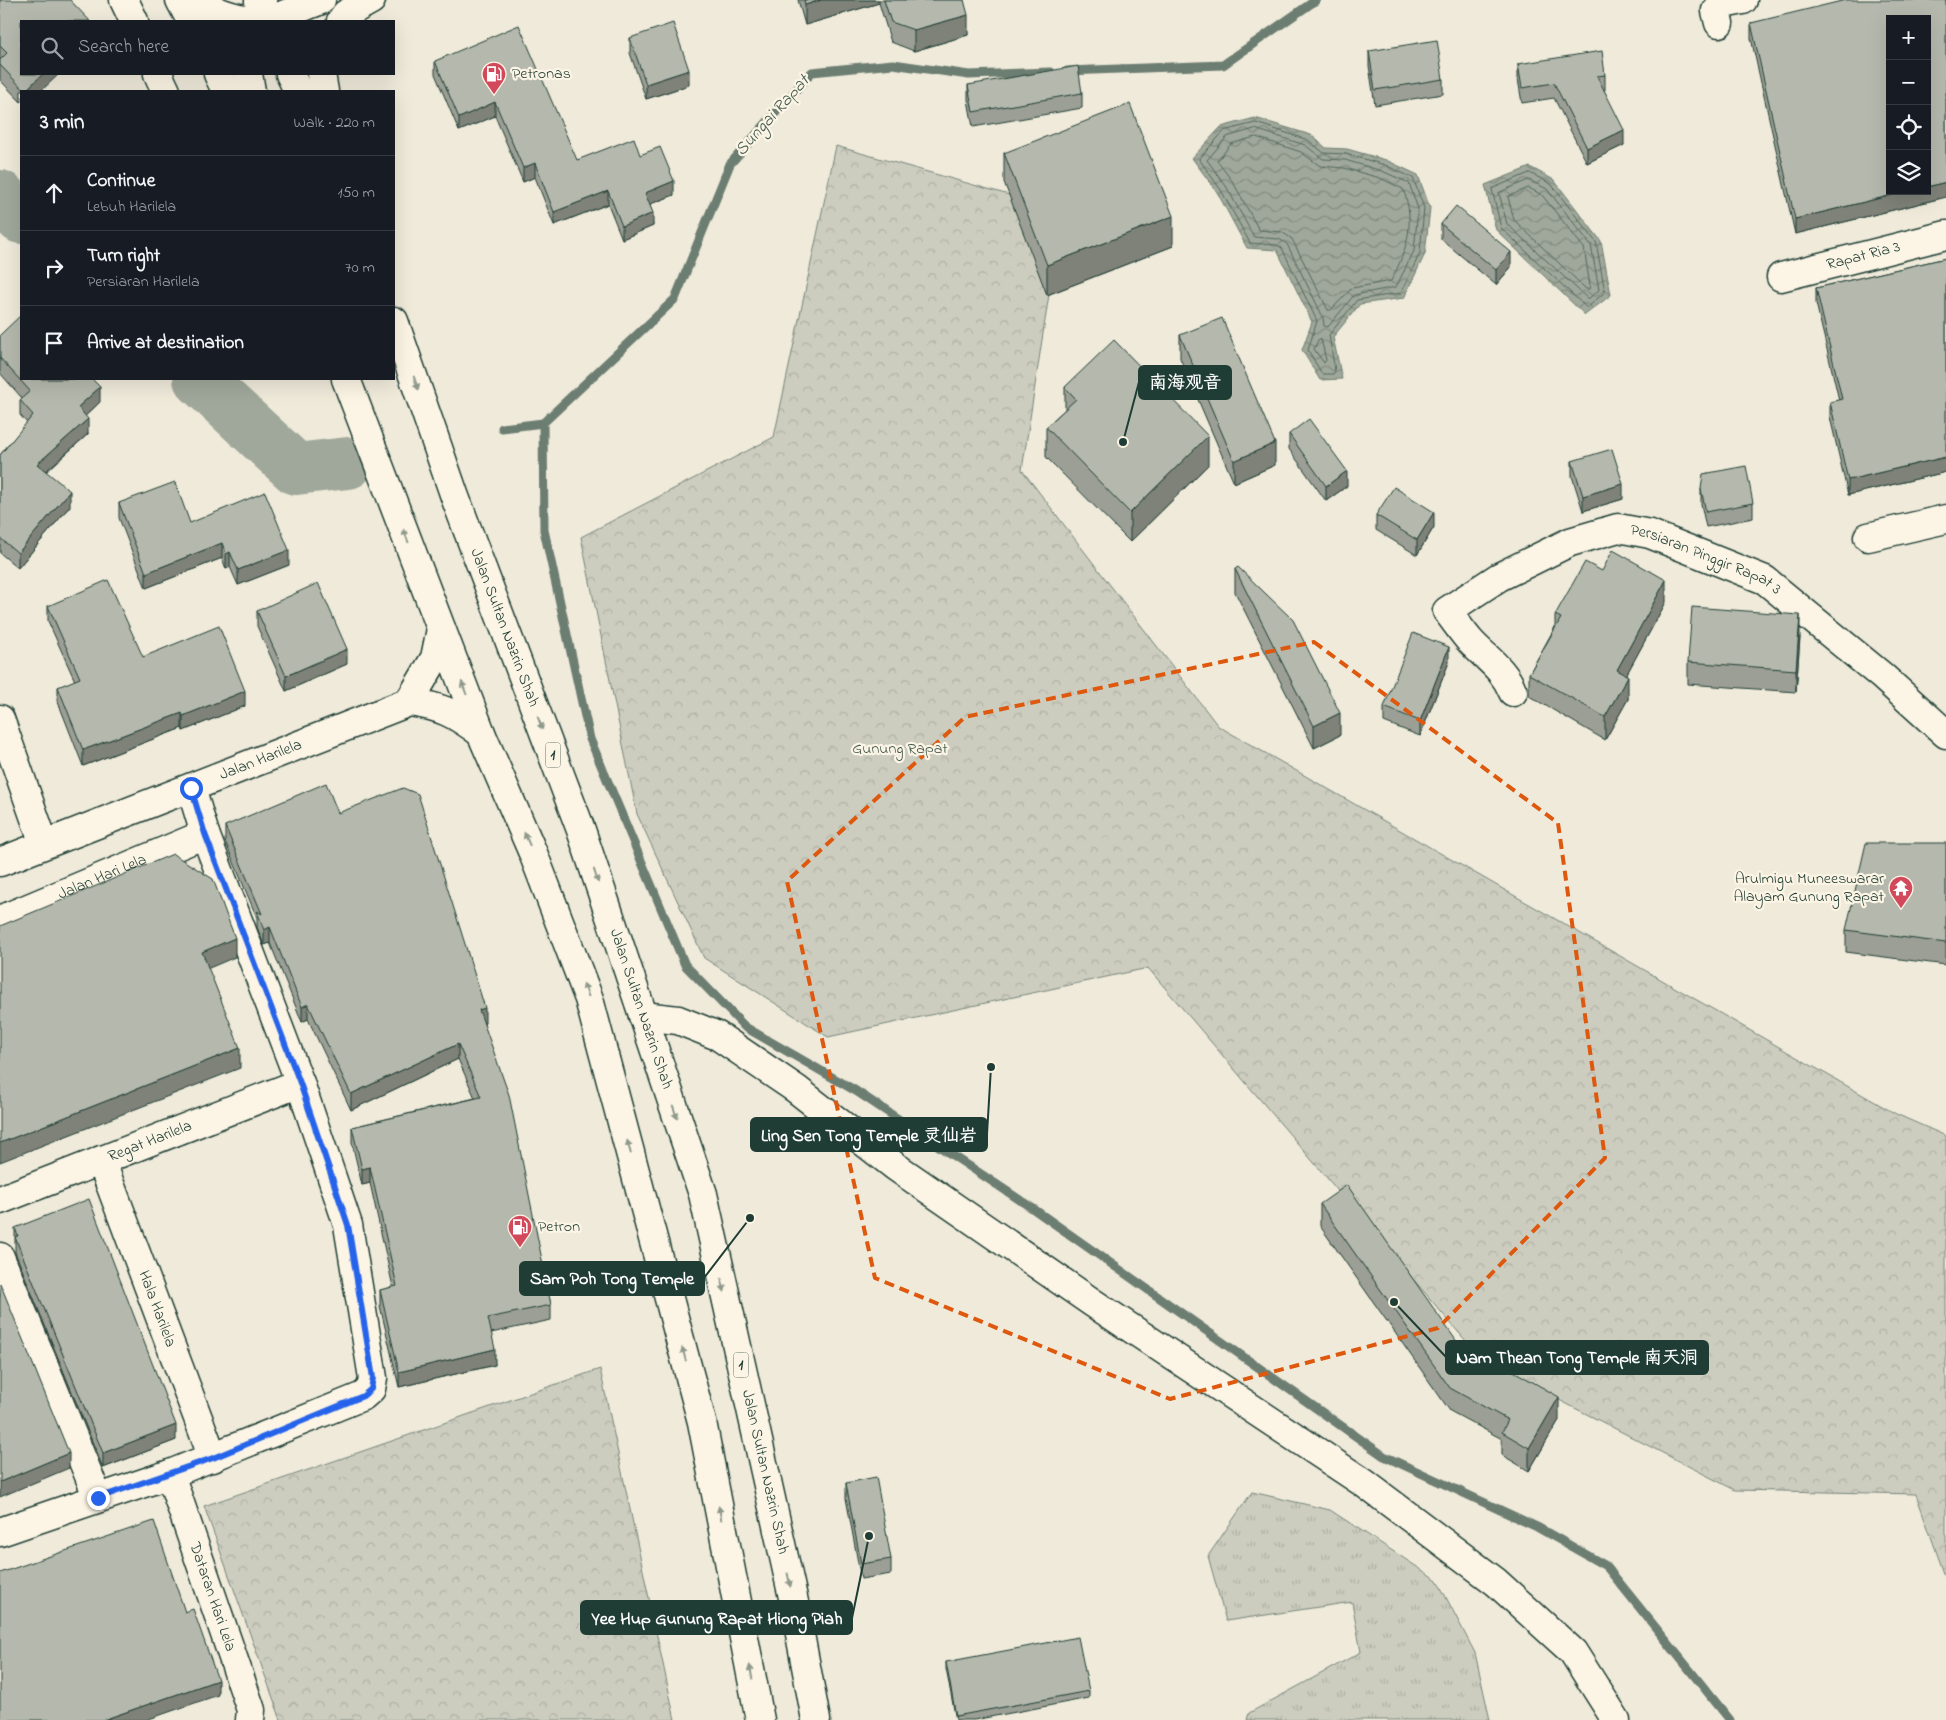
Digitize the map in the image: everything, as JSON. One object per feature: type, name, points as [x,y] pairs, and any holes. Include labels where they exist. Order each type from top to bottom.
[{"type":"main road","points":[[124,0],[134,20]]},
{"type":"main road","points":[[180,0],[190,20]]},
{"type":"main road","points":[[202,0],[207,6],[258,13],[321,0]]},
{"type":"main road","points":[[342,20],[346,14],[371,0]]},
{"type":"main road","points":[[1719,23],[1716,11],[1723,4],[1743,0]]},
{"type":"main road","points":[[158,75],[166,90]]},
{"type":"main road","points":[[218,75],[226,90]]},
{"type":"main road","points":[[248,75],[251,90]]},
{"type":"main road","points":[[290,75],[298,90]]},
{"type":"main road","points":[[321,75],[324,90]]},
{"type":"main road","name":"Rapat Ria 3","points":[[1781,278],[1946,235]]},
{"type":"main road","name":"Jalan Sultan Nazrin Shah","points":[[395,323],[455,497],[581,830],[703,1194],[794,1602],[816,1720]]},
{"type":"main road","points":[[346,380],[481,733],[533,853],[589,999],[702,1422],[760,1720]]},
{"type":"main road","points":[[1868,537],[1946,519]]},
{"type":"main road","name":"Persiaran Pinggir Rapat 3","points":[[1513,692],[1508,679],[1498,666],[1471,642],[1447,611],[1499,577],[1570,542],[1618,528],[1650,534],[1765,580],[1882,676],[1946,734]]},
{"type":"main road","points":[[410,702],[435,658],[441,629]]},
{"type":"main road","name":"Jalan Harilela","points":[[0,862],[410,702],[433,705],[455,714],[481,733]]},
{"type":"main road","points":[[0,719],[44,844]]},
{"type":"main road","points":[[0,1532],[213,1458],[363,1396],[371,1389],[373,1378],[348,1225],[300,1083],[205,834],[191,788]]},
{"type":"main road","name":"Jalan Hari Lela","points":[[0,920],[205,834]]},
{"type":"main road","points":[[643,1016],[678,1020],[718,1036],[796,1089],[896,1167],[1093,1304],[1364,1484],[1496,1582],[1573,1652],[1616,1720]]},
{"type":"main road","name":"Regat Harilela","points":[[0,1200],[300,1083]]},
{"type":"main road","name":"Hala Harilela","points":[[101,1160],[213,1458]]},
{"type":"main road","points":[[0,1257],[98,1498]]},
{"type":"main road","name":"Dataran Hari Lela","points":[[170,1474],[251,1710],[250,1720]]},
{"type":"highlighted area","points":[[1314,642],[1558,823],[1605,1158],[1438,1328],[1170,1399],[875,1278],[787,881],[965,717]]},
{"type":"green space","name":"Gunung Rapat","points":[[836,146],[1062,210],[1022,470],[1218,726],[1896,1114],[1946,1136],[1946,1579],[1916,1494],[1735,1490],[1483,1361],[1148,968],[828,1037],[704,958],[637,814],[581,537],[774,437]]},
{"type":"green space","points":[[600,1369],[675,1720],[281,1720],[204,1506]]},
{"type":"green space","points":[[1252,1492],[1330,1510],[1437,1580],[1475,1653],[1490,1720],[1247,1720],[1249,1713],[1361,1652],[1352,1602],[1226,1621],[1208,1556]]},
{"type":"water","points":[[1255,118],[1311,135],[1326,148],[1347,149],[1386,160],[1418,175],[1430,208],[1425,254],[1404,298],[1360,304],[1333,337],[1342,379],[1320,380],[1302,350],[1312,322],[1277,250],[1247,248],[1217,192],[1192,158],[1221,127]]},
{"type":"water","points":[[1530,167],[1554,180],[1601,241],[1611,295],[1585,315],[1496,230],[1485,185]]},
{"type":"building","points":[[0,0],[70,0],[89,20],[20,20],[20,75],[42,75],[26,90],[0,65],[0,60],[7,53],[0,46]]},
{"type":"building","points":[[804,0],[821,0],[805,5]]},
{"type":"building","points":[[884,0],[964,0],[968,15],[914,30],[891,22]]},
{"type":"building","points":[[1846,0],[1946,0],[1946,182],[1931,186],[1931,15],[1886,15],[1886,195],[1893,195],[1795,219],[1751,23]]},
{"type":"building","points":[[673,23],[689,70],[646,84],[630,38]]},
{"type":"building","points":[[519,25],[577,160],[634,138],[640,155],[660,147],[674,181],[645,193],[653,213],[622,226],[608,191],[554,212],[535,163],[523,168],[495,102],[459,118],[435,61]]},
{"type":"building","points":[[1437,40],[1443,79],[1375,90],[1369,51]]},
{"type":"building","points":[[1602,51],[1605,75],[1597,76],[1624,130],[1587,148],[1554,83],[1522,88],[1518,64]]},
{"type":"building","points":[[1078,66],[1082,93],[973,112],[968,85]]},
{"type":"building","points":[[1130,104],[1173,216],[1047,265],[1004,153]]},
{"type":"building","points":[[1456,206],[1511,252],[1496,270],[1441,224]]},
{"type":"building","points":[[1946,258],[1946,457],[1848,480],[1830,402],[1842,399],[1816,288]]},
{"type":"building","points":[[20,316],[20,380],[0,358],[0,335]]},
{"type":"building","points":[[1222,318],[1275,443],[1234,461],[1180,335]]},
{"type":"building","points":[[1114,340],[1208,436],[1130,513],[1046,427],[1076,399],[1065,387]]},
{"type":"building","points":[[20,380],[93,380],[100,387],[78,407],[88,419],[37,464],[70,491],[18,553],[0,538],[0,455],[33,415],[20,400],[30,391]]},
{"type":"building","points":[[1309,419],[1347,471],[1326,486],[1289,434]]},
{"type":"building","points":[[1612,449],[1623,484],[1583,496],[1572,461]]},
{"type":"building","points":[[1746,466],[1753,503],[1706,512],[1701,489],[1703,474]]},
{"type":"building","points":[[175,482],[190,523],[265,492],[289,550],[238,570],[230,552],[226,554],[222,543],[146,573],[119,503]]},
{"type":"building","points":[[1394,487],[1434,512],[1417,540],[1376,515]]},
{"type":"building","points":[[1613,550],[1666,580],[1617,670],[1628,676],[1605,717],[1529,674],[1561,618],[1555,615],[1585,562],[1602,571]]},
{"type":"building","points":[[1238,567],[1293,620],[1340,713],[1314,726],[1235,569]]},
{"type":"building","points":[[108,580],[143,657],[219,626],[245,691],[183,716],[182,713],[83,750],[58,687],[80,678],[48,606]]},
{"type":"building","points":[[318,583],[347,649],[286,676],[257,611]]},
{"type":"building","points":[[1692,607],[1800,615],[1796,670],[1688,662]]},
{"type":"building","points":[[1413,633],[1449,647],[1420,721],[1384,707]]},
{"type":"building","points":[[326,783],[338,813],[403,788],[418,794],[485,1008],[479,1010],[509,1095],[551,1305],[488,1318],[495,1349],[399,1372],[380,1290],[397,1286],[370,1167],[362,1169],[352,1127],[481,1097],[458,1044],[351,1094],[308,1004],[302,1007],[270,927],[264,930],[257,911],[262,914],[225,826]]},
{"type":"building","name":"Arulmigu Muneeswarar Alayam Gunung Rapat","points":[[1866,843],[1946,843],[1946,943],[1846,930]]},
{"type":"building","points":[[173,854],[213,879],[235,938],[202,952],[240,1048],[0,1143],[0,926]]},
{"type":"building","points":[[1347,1185],[1474,1366],[1482,1353],[1559,1397],[1529,1448],[1502,1432],[1508,1420],[1450,1388],[1320,1204]]},
{"type":"building","points":[[89,1199],[176,1425],[103,1453],[15,1237],[18,1236],[15,1228]]},
{"type":"building","points":[[0,1283],[69,1453],[0,1482]]},
{"type":"building","points":[[876,1477],[891,1559],[861,1564],[846,1483]]},
{"type":"building","points":[[154,1521],[185,1612],[193,1609],[218,1680],[103,1720],[0,1720],[0,1573]]},
{"type":"building","points":[[1078,1637],[1089,1691],[956,1716],[946,1662]]},
{"type":"waterway","name":"Sungai Rapat","points":[[1067,71],[1223,65],[1316,0]]},
{"type":"waterway","name":"Sungai Rapat","points":[[502,428],[543,423],[675,299],[730,164],[812,72],[893,64],[969,75],[1051,72]]},
{"type":"waterway","name":"Sungai Rapat","points":[[0,196],[20,217]]},
{"type":"waterway","name":"Sungai Rapat","points":[[200,380],[296,469],[348,463]]},
{"type":"waterway","points":[[543,423],[544,530],[590,739],[685,965],[745,1027],[856,1091],[1035,1210],[1384,1456],[1537,1527],[1606,1566],[1730,1720]]},
{"type":"place","name":"Petronas","points":[[494,95]]},
{"type":"place","name":"南海观音","points":[[1123,442]]},
{"type":"place","name":"Arulmigu Muneeswarar Alayam Gunung Rapat","points":[[1901,909]]},
{"type":"place","name":"Ling Sen Tong Temple 灵仙岩","points":[[991,1067]]},
{"type":"place","name":"Sam Poh Tong Temple","points":[[750,1218]]},
{"type":"place","name":"Petron","points":[[520,1248]]},
{"type":"place","name":"Nam Thean Tong Temple 南天洞","points":[[1394,1302]]},
{"type":"place","name":"Yee Hup Gunung Rapat Hiong Piah","points":[[869,1536]]},
{"type":"route","points":[[98,1498],[213,1458],[363,1396],[371,1389],[373,1378],[348,1225],[300,1083],[205,834],[191,788]]}]
